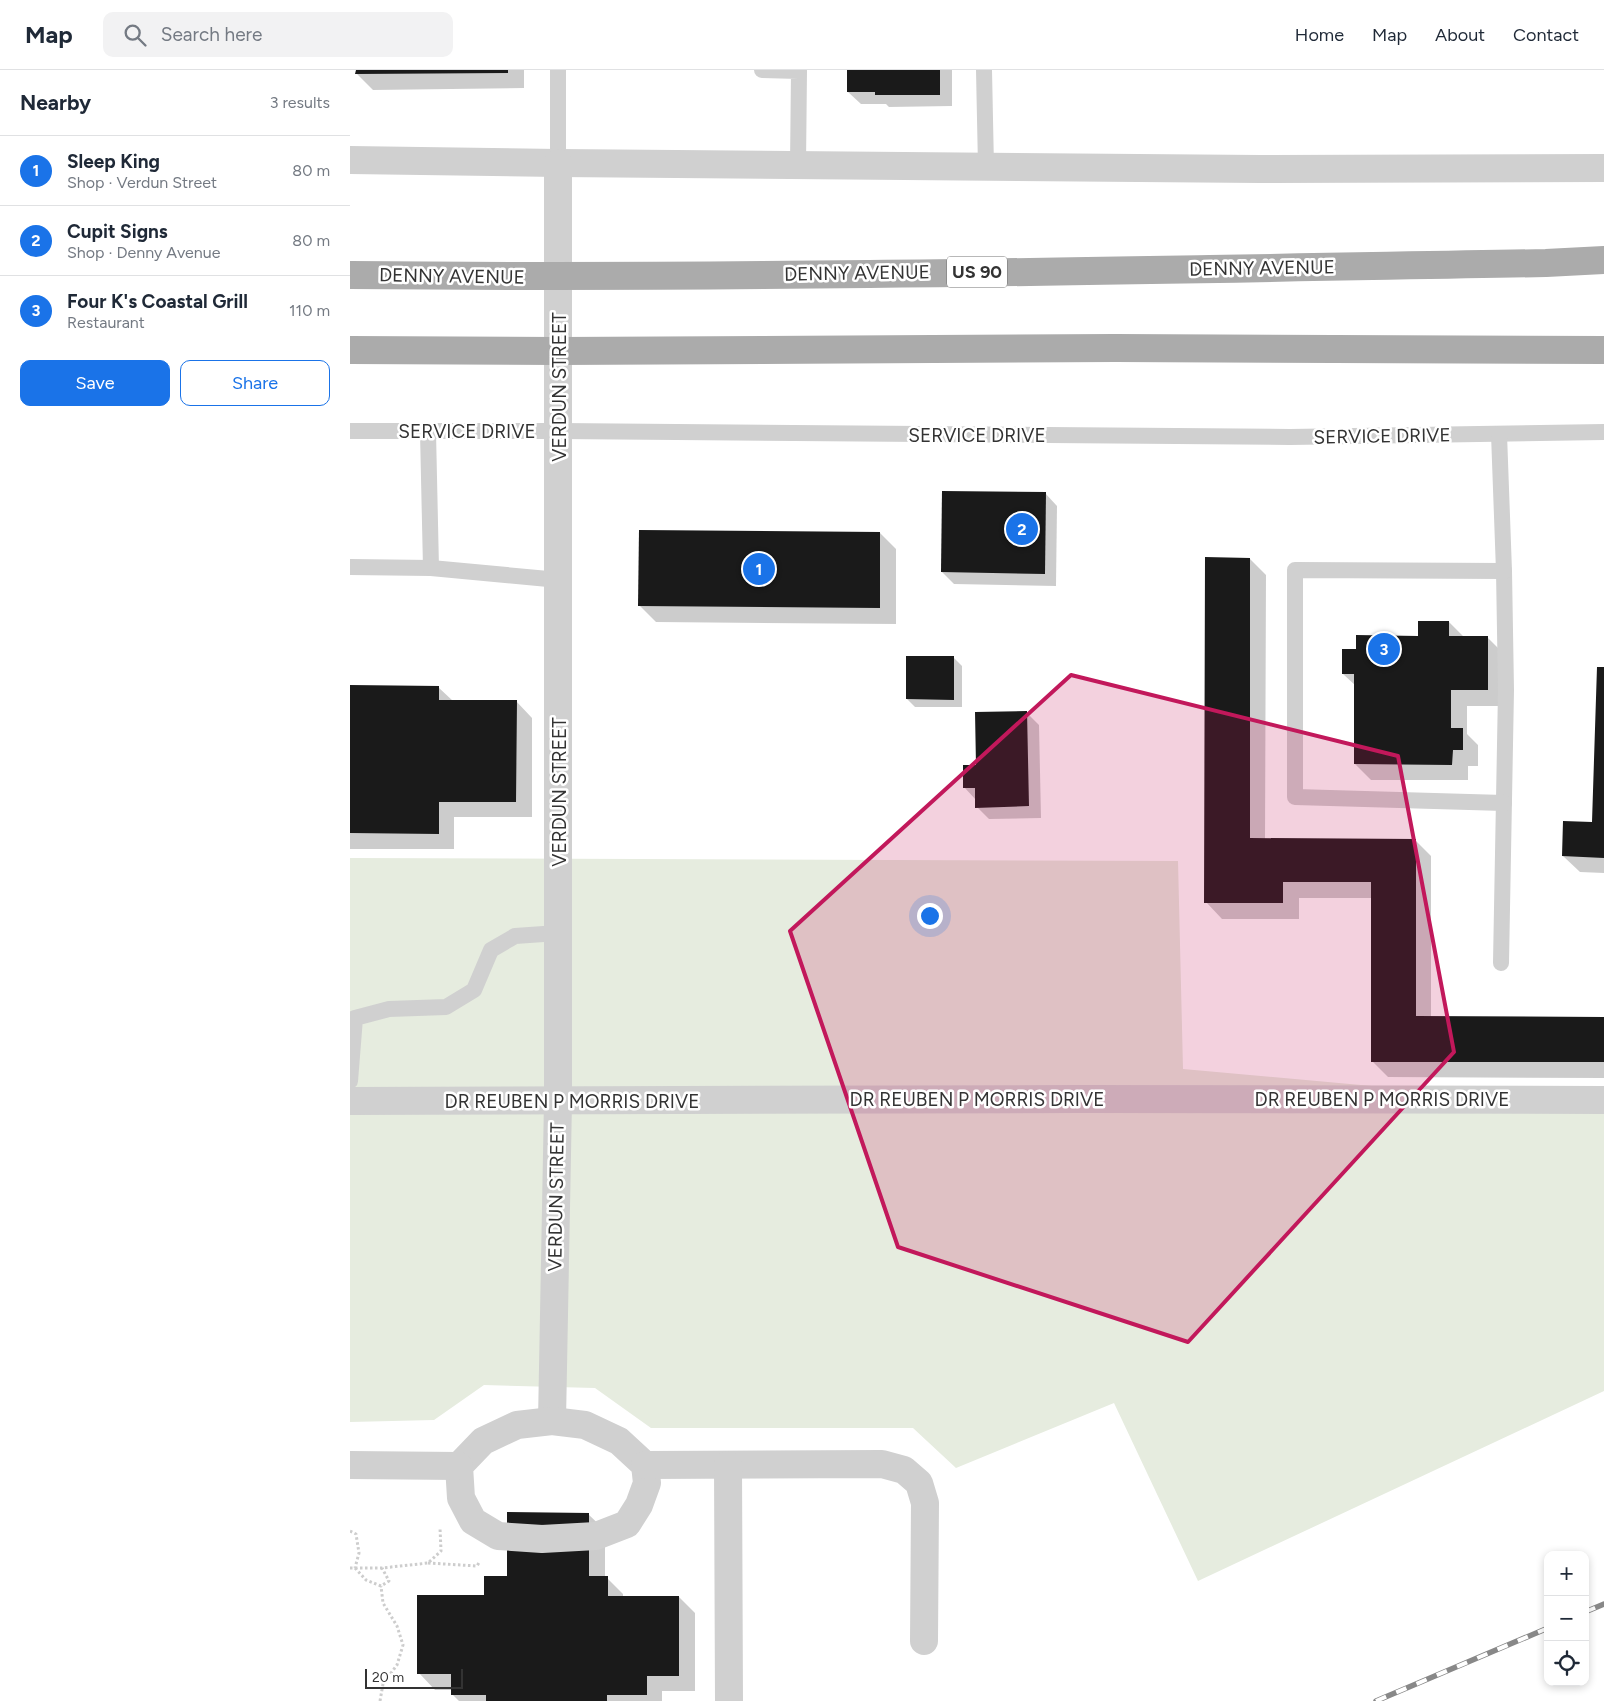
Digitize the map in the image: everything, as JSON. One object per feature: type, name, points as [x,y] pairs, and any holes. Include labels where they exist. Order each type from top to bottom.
[{"type":"main road","name":"DENNY AVENUE","points":[[350,275],[559,277],[1546,263],[1604,260]]},
{"type":"main road","points":[[350,350],[559,351],[1105,348],[1604,350]]},
{"type":"street","points":[[350,160],[1250,169],[1604,168]]},
{"type":"street","name":"VERDUN STREET","points":[[552,1421],[558,1101],[558,163]]},
{"type":"street","name":"DR REUBEN P MORRIS DRIVE","points":[[350,1101],[1604,1100]]},
{"type":"street","points":[[350,1465],[459,1466],[483,1441],[517,1424],[552,1421],[585,1424],[619,1441],[645,1465],[647,1483],[639,1505],[627,1524],[596,1536],[542,1540],[498,1536],[473,1521],[461,1498],[459,1466]]},
{"type":"street","points":[[645,1465],[882,1464],[904,1470],[918,1483],[925,1503],[924,1641]]},
{"type":"street","points":[[728,1465],[729,1701]]},
{"type":"lane","points":[[558,70],[558,163]]},
{"type":"lane","points":[[762,70],[799,71],[798,165]]},
{"type":"lane","points":[[984,70],[986,167]]},
{"type":"lane","name":"SERVICE DRIVE","points":[[350,431],[1290,437],[1604,432]]},
{"type":"lane","points":[[428,432],[430,568]]},
{"type":"lane","points":[[1499,434],[1506,690],[1501,963]]},
{"type":"lane","points":[[350,567],[430,568],[559,580]]},
{"type":"lane","points":[[1504,571],[1295,570],[1295,797],[1504,803]]},
{"type":"lane","points":[[350,1081],[355,1018],[389,1009],[446,1006],[474,990],[491,950],[515,936],[558,933]]},
{"type":"path","points":[[428,1563],[441,1551],[441,1535],[438,1522]]},
{"type":"path","points":[[350,1531],[356,1534],[359,1552],[355,1568]]},
{"type":"path","points":[[350,1568],[382,1568],[428,1563],[477,1566],[480,1561]]},
{"type":"path","points":[[355,1568],[366,1580],[381,1586]]},
{"type":"path","points":[[381,1586],[389,1581],[382,1568]]},
{"type":"path","points":[[380,1701],[383,1684],[397,1665],[403,1645],[397,1626],[383,1604],[381,1586]]},
{"type":"highlighted area","points":[[1071,675],[1398,756],[1454,1052],[1188,1342],[898,1247],[790,931]]},
{"type":"shaded area","points":[[350,858],[1178,861],[1183,1069],[1604,1107],[1604,1391],[1198,1581],[1114,1403],[956,1468],[913,1428],[651,1428],[595,1388],[484,1385],[434,1420],[350,1422]]},
{"type":"building","points":[[356,70],[508,70],[508,73],[355,74]]},
{"type":"building","points":[[847,70],[940,70],[940,95],[875,95],[875,92],[847,92]]},
{"type":"building","points":[[942,491],[1046,492],[1045,574],[941,572]]},
{"type":"building","points":[[639,530],[880,532],[880,608],[638,606]]},
{"type":"building","points":[[1205,557],[1250,558],[1250,838],[1416,839],[1416,1016],[1604,1017],[1604,1062],[1371,1062],[1371,882],[1283,882],[1283,903],[1204,903]]},
{"type":"building","points":[[1418,621],[1449,621],[1449,636],[1488,636],[1488,690],[1451,690],[1451,728],[1463,728],[1463,750],[1453,750],[1452,765],[1354,764],[1354,674],[1342,674],[1342,649],[1356,649],[1356,635],[1418,636]]},
{"type":"building","points":[[906,656],[954,656],[954,700],[906,699]]},
{"type":"building","points":[[1597,667],[1604,667],[1604,858],[1562,856],[1563,821],[1592,822]]},
{"type":"building","points":[[350,685],[439,686],[439,700],[517,700],[516,802],[439,802],[439,834],[350,833]]},
{"type":"building","points":[[1027,711],[1029,806],[975,808],[975,788],[963,788],[963,765],[976,765],[975,712]]},
{"type":"building","points":[[507,1512],[589,1513],[589,1576],[608,1576],[608,1596],[679,1596],[679,1676],[647,1676],[647,1695],[607,1695],[607,1701],[486,1701],[486,1695],[451,1695],[451,1674],[417,1674],[417,1595],[484,1595],[484,1576],[507,1576]]},
{"type":"railway","points":[[1589,1610],[1604,1604]]},
{"type":"railway","points":[[1376,1701],[1544,1630]]},
{"type":"place","name":"Cupit Signs","points":[[1022,529]]},
{"type":"place","name":"Sleep King","points":[[759,569]]},
{"type":"place","name":"Four K's Coastal Grill","points":[[1384,649]]}]
